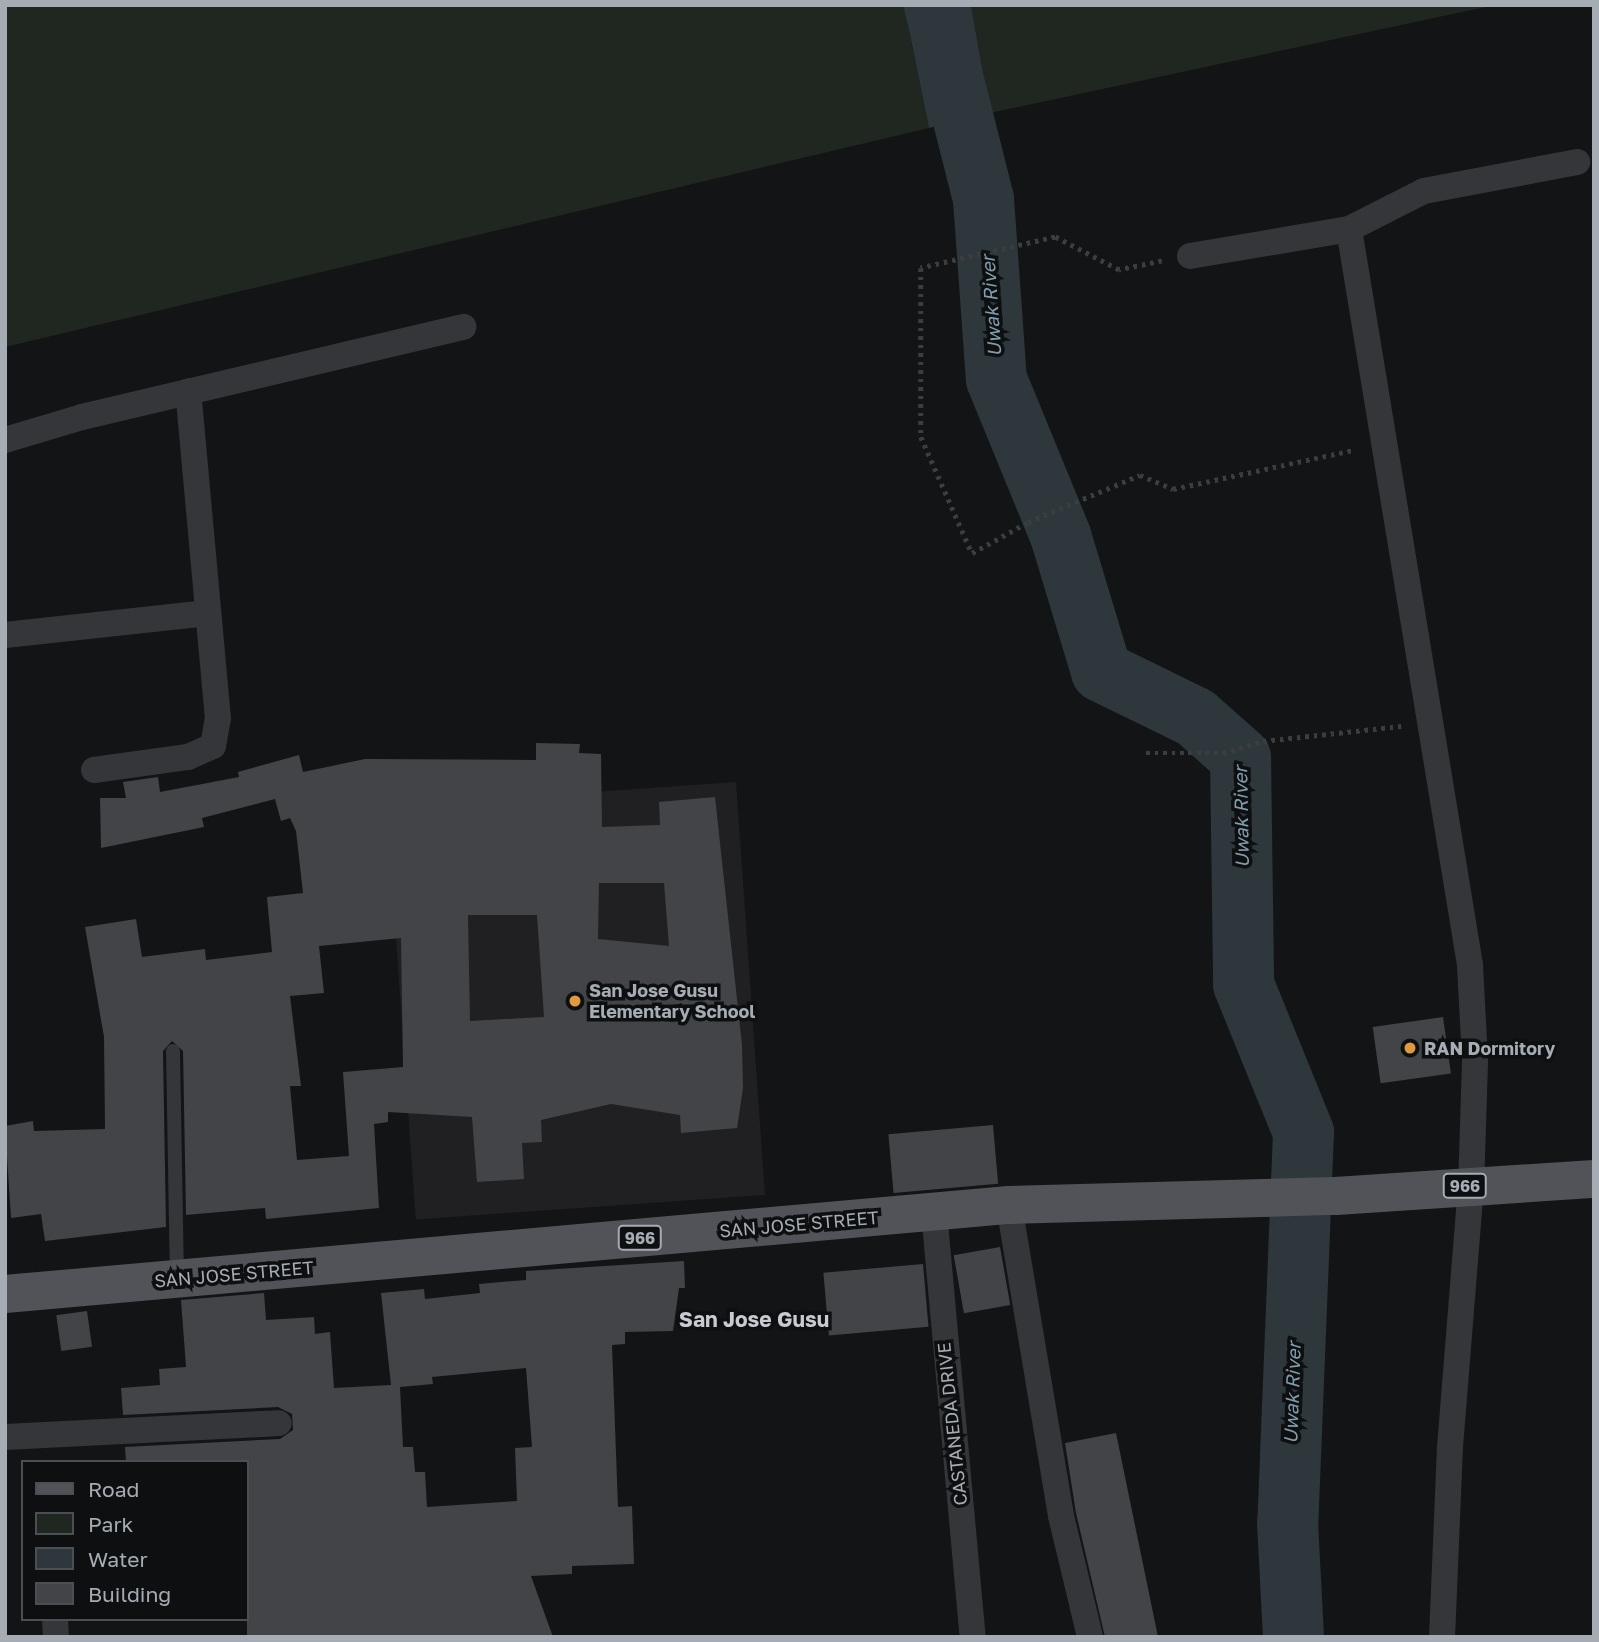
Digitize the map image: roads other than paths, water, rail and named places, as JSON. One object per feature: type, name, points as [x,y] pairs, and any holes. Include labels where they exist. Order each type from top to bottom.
[{"type":"main road","name":"SAN JOSE STREET","points":[[5,1294],[1009,1205],[1336,1196],[1594,1179]]},
{"type":"street","points":[[1190,256],[1349,229],[1423,191],[1577,162]]},
{"type":"street","points":[[1349,229],[1469,965],[1475,1062],[1471,1186],[1450,1447],[1443,1637]]},
{"type":"street","points":[[5,440],[188,391],[464,327]]},
{"type":"street","points":[[94,770],[188,757],[213,746],[218,719],[188,391]]},
{"type":"street","points":[[5,635],[208,612]]},
{"type":"street","points":[[1009,1205],[1059,1503],[1090,1637]]},
{"type":"street","name":"CASTANEDA DRIVE","points":[[934,1212],[973,1637]]},
{"type":"street","points":[[5,1437],[37,1450],[279,1423]]},
{"type":"lane","points":[[173,1051],[177,1279]]},
{"type":"water","points":[[904,5],[971,5],[990,113],[929,128]]},
{"type":"waterway","name":"Uwak River","points":[[934,5],[983,199],[996,379],[1060,535],[1101,671],[1195,717],[1240,757],[1243,984],[1303,1132],[1287,1522],[1293,1637]]},
{"type":"place","name":"San Jose Gusu Elementary School","points":[[575,1001]]},
{"type":"place","name":"RAN Dormitory","points":[[1410,1048]]},
{"type":"district","name":"San Jose Gusu","points":[[754,1319]]}]
